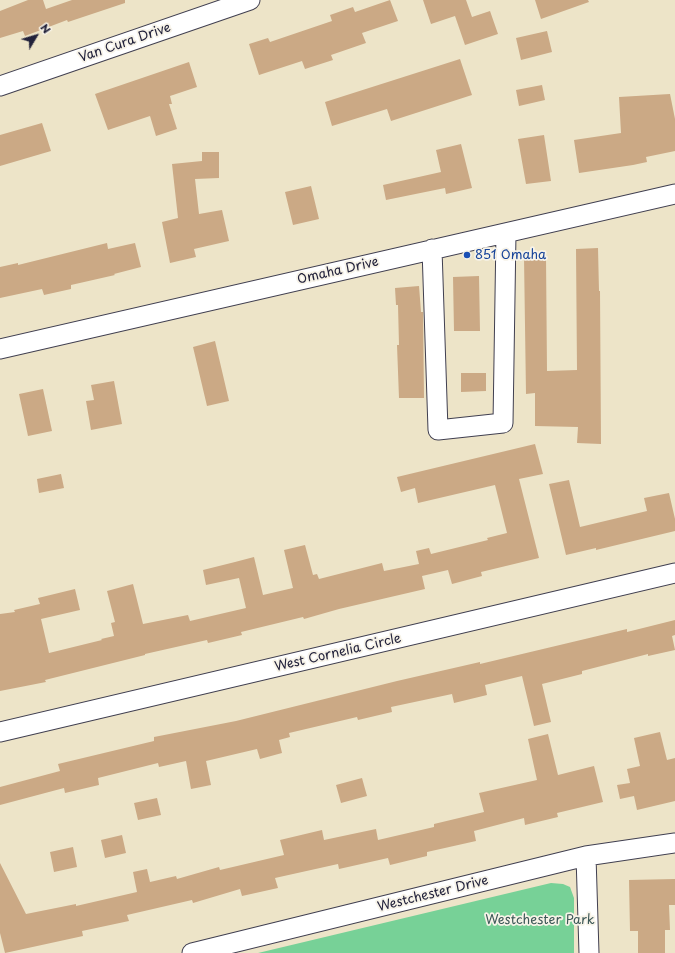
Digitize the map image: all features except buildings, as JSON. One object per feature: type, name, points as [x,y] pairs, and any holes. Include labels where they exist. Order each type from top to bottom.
[{"type":"street","name":"Van Cura Drive","points":[[0,86],[250,0]]},
{"type":"street","name":"Omaha Drive","points":[[0,349],[675,194]]},
{"type":"street","points":[[432,250],[438,430],[503,423],[506,233]]},
{"type":"street","name":"West Cornelia Circle","points":[[0,732],[675,573]]},
{"type":"street","name":"Westchester Drive","points":[[192,953],[586,856],[675,844]]},
{"type":"street","points":[[586,856],[589,953]]},
{"type":"green space","name":"Westchester Park","points":[[551,883],[563,884],[570,887],[574,898],[574,953],[258,953]]},
{"type":"place","name":"851 Omaha","points":[[467,255]]}]
